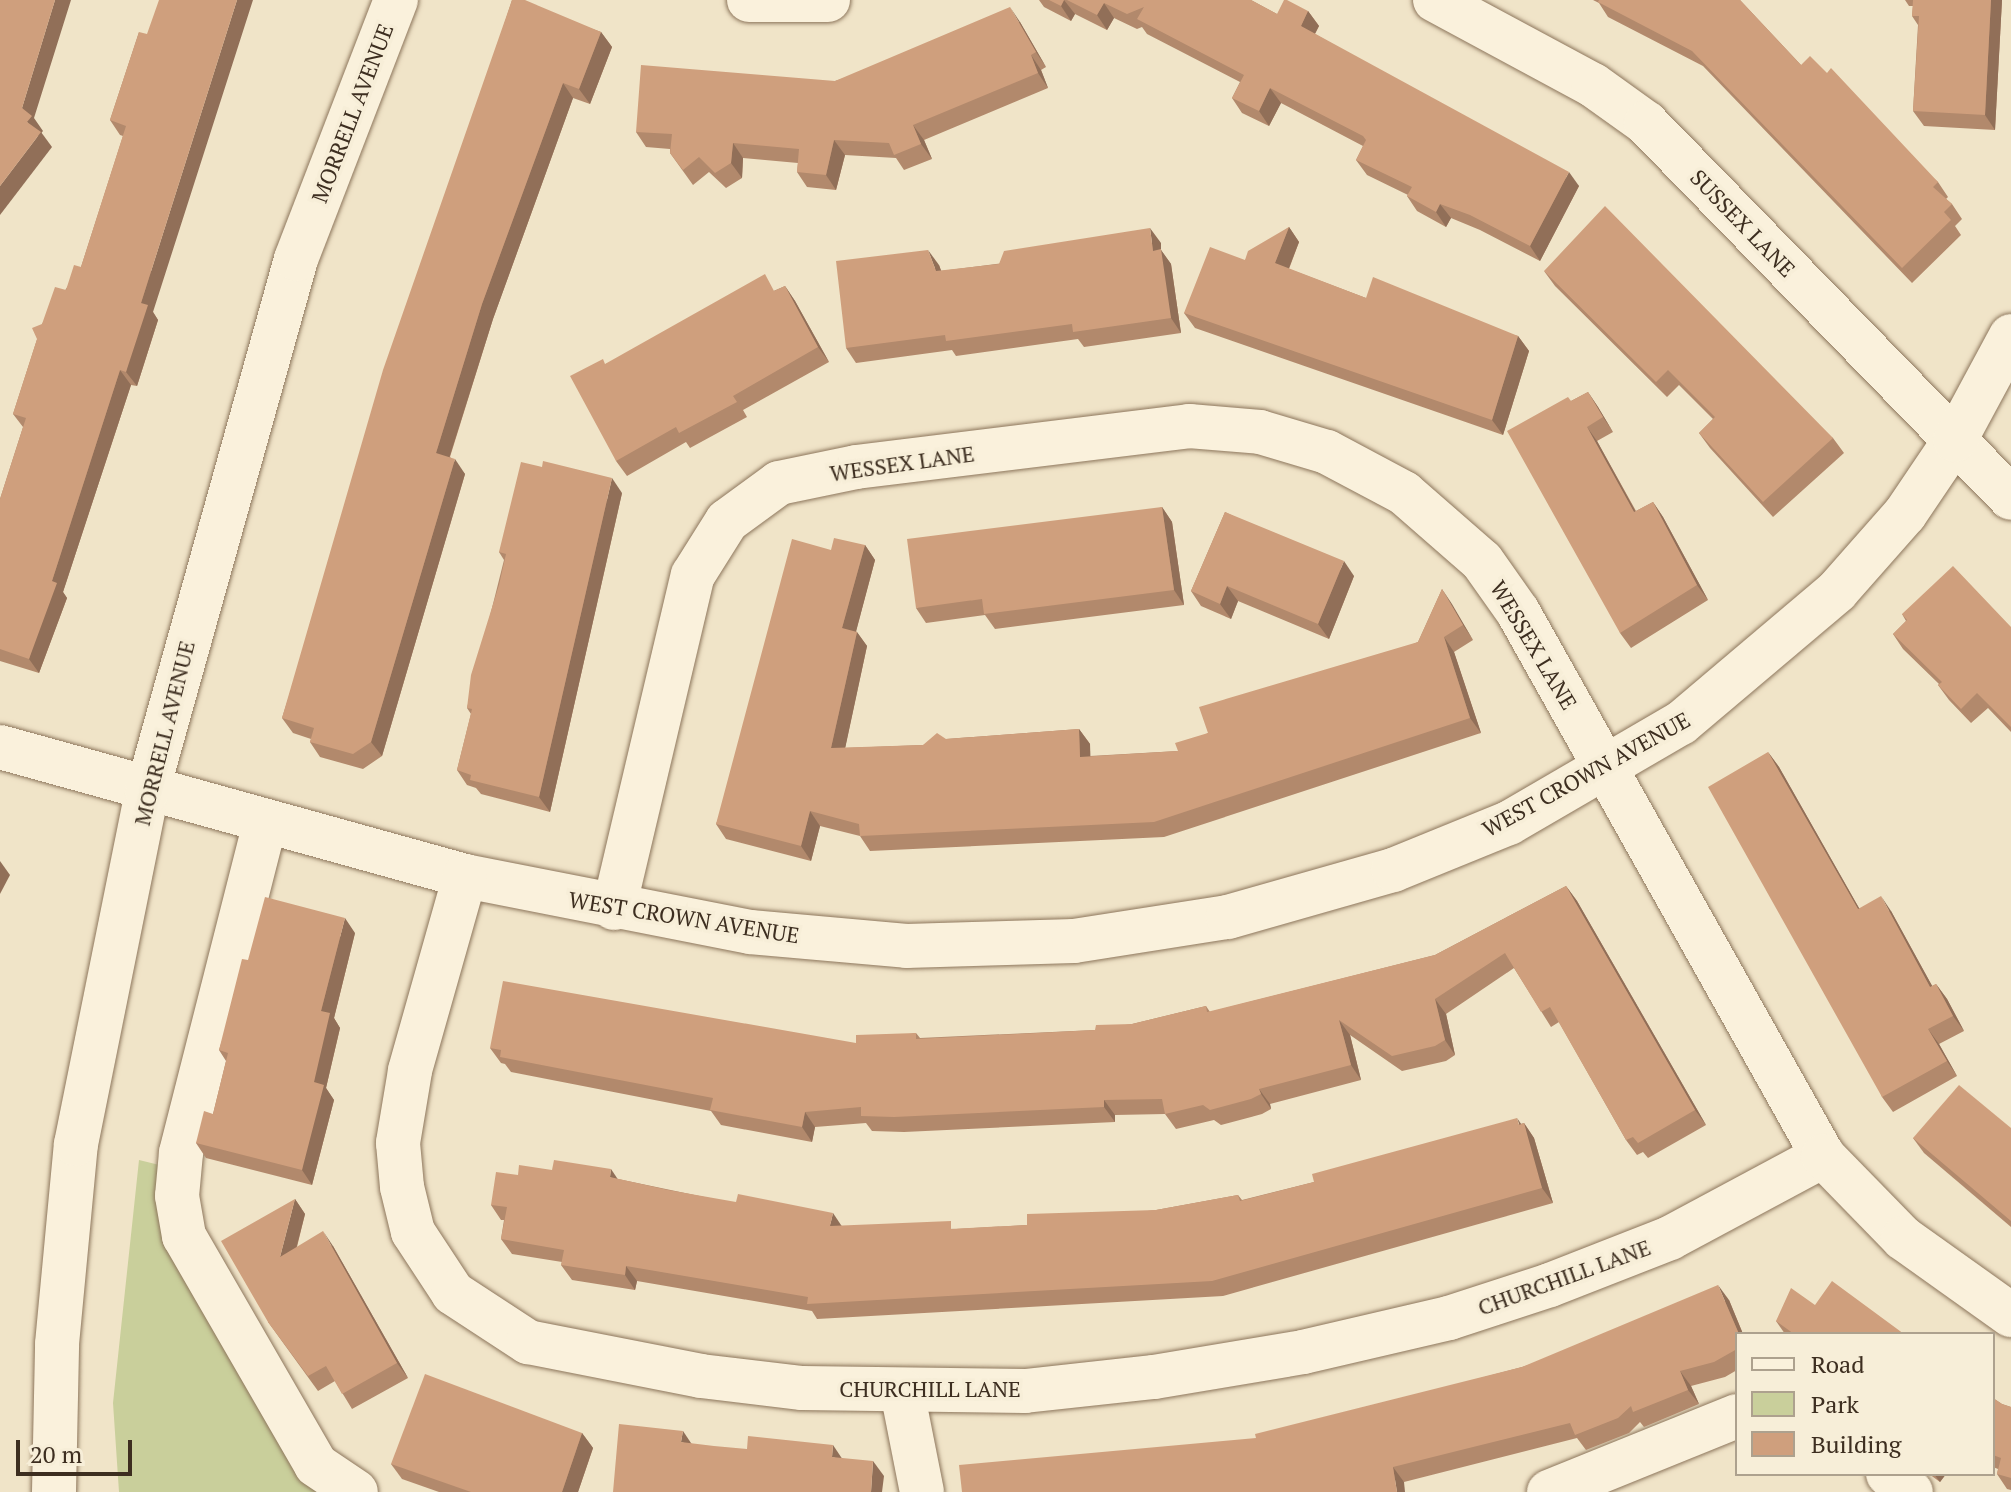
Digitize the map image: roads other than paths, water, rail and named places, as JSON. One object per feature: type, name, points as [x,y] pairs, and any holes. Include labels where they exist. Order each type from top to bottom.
[{"type":"street","name":"MORRELL AVENUE","points":[[54,1492],[57,1344],[76,1144],[147,792],[296,259],[396,0]]},
{"type":"street","points":[[749,0],[828,0]]},
{"type":"street","name":"SUSSEX LANE","points":[[1435,0],[1593,85],[1646,123],[2011,498]]},
{"type":"street","name":"WEST CROWN AVENUE","points":[[0,747],[147,792],[465,876],[614,908],[750,932],[906,946],[1074,941],[1228,917],[1393,870],[1509,823],[1681,723],[1837,591],[1905,514],[1955,440],[2011,336]]},
{"type":"street","name":"WESSEX LANE","points":[[614,908],[693,575],[727,521],[779,483],[856,467],[1189,426],[1260,432],[1327,452],[1404,493],[1482,561],[1518,612],[1823,1156],[1903,1238],[2011,1315]]},
{"type":"street","points":[[265,823],[181,1153],[177,1196],[184,1236],[316,1465],[356,1492]]},
{"type":"street","name":"CHURCHILL LANE","points":[[465,876],[410,1071],[398,1143],[413,1232],[453,1293],[528,1342],[701,1376],[802,1388],[1025,1391],[1154,1377],[1303,1352],[1449,1318],[1670,1238],[1823,1156]]},
{"type":"street","points":[[902,1391],[922,1492]]},
{"type":"street","points":[[1549,1492],[1735,1417]]},
{"type":"street","points":[[1891,1476],[1911,1492]]}]
